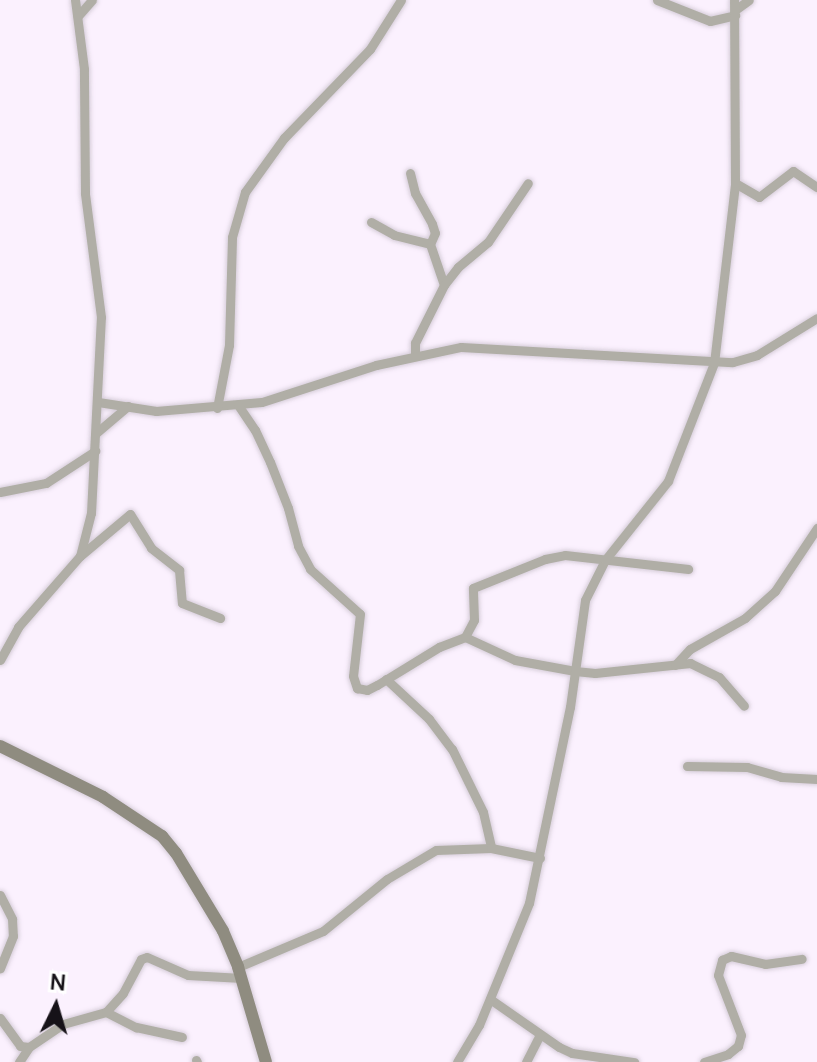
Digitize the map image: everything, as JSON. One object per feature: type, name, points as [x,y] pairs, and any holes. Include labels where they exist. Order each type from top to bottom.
[{"type":"main road","points":[[0,746],[103,797],[162,836],[192,876],[240,973],[266,1062]]},
{"type":"street","points":[[75,0],[84,69],[85,193],[101,317],[91,513],[80,556]]},
{"type":"street","points":[[78,16],[92,0]]},
{"type":"street","points":[[217,408],[229,345],[232,237],[245,192],[284,138],[370,49],[401,0]]},
{"type":"street","points":[[657,0],[710,21],[749,0]]},
{"type":"street","points":[[457,1062],[490,999],[529,903],[575,671],[585,600],[605,560],[668,481],[714,363],[735,183],[735,8]]},
{"type":"street","points":[[735,183],[759,197],[793,171],[817,187]]},
{"type":"street","points":[[410,173],[435,233],[430,244],[444,285]]},
{"type":"street","points":[[415,355],[415,343],[444,285],[458,267],[488,242],[528,183]]},
{"type":"street","points":[[371,222],[394,235],[430,244]]},
{"type":"street","points":[[98,402],[156,411],[262,402],[334,377],[415,355],[483,346],[733,362],[757,355],[816,320]]},
{"type":"street","points":[[238,405],[255,430],[270,462],[298,546],[310,569],[360,614],[353,676],[357,688],[367,690],[439,647],[465,637],[474,620],[472,591],[477,585],[565,555],[688,569]]},
{"type":"street","points":[[96,433],[128,406]]},
{"type":"street","points":[[0,492],[46,483],[95,451]]},
{"type":"street","points":[[0,660],[18,627],[80,556],[130,514],[151,548],[179,570],[182,603],[220,618]]},
{"type":"street","points":[[675,665],[690,649],[745,618],[775,591],[817,528]]},
{"type":"street","points":[[465,637],[515,660],[575,671],[595,673],[690,663],[719,677],[744,706]]},
{"type":"street","points":[[386,679],[429,719],[452,749],[483,812],[491,848]]},
{"type":"street","points":[[687,766],[747,767],[781,777],[817,779]]},
{"type":"street","points":[[19,1062],[29,1047],[63,1024],[106,1012],[123,993],[144,957],[188,975],[240,973],[323,931],[387,879],[436,850],[491,848],[540,858]]},
{"type":"street","points":[[0,895],[12,919],[13,936],[0,969]]},
{"type":"street","points":[[704,1062],[728,1054],[738,1046],[741,1035],[718,975],[722,960],[731,956],[765,964],[802,959]]},
{"type":"street","points":[[490,999],[572,1053],[634,1062]]},
{"type":"street","points":[[106,1012],[136,1027],[182,1037]]},
{"type":"street","points":[[0,1018],[20,1046],[29,1047]]},
{"type":"street","points":[[526,1062],[540,1034]]}]
